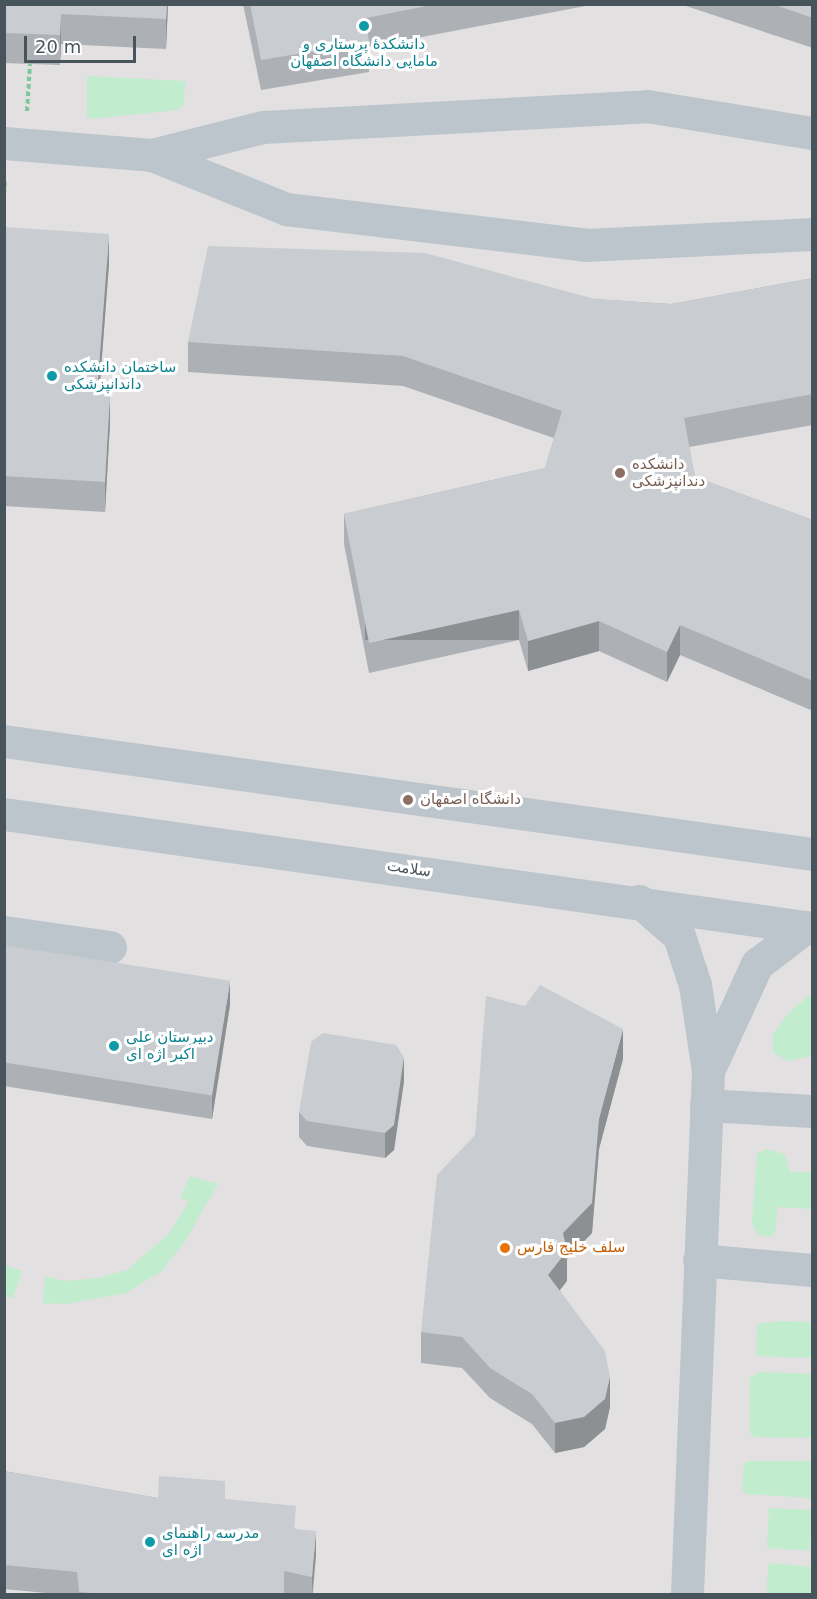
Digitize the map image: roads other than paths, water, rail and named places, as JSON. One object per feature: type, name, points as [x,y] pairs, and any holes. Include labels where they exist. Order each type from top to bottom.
[{"type":"lane","points":[[152,155],[263,127],[647,106],[813,132]]},
{"type":"lane","points":[[15,144],[152,155],[286,209],[586,245],[813,234]]},
{"type":"lane","points":[[4,741],[813,854]]},
{"type":"lane","name":"سلامت","points":[[4,814],[639,901],[809,927]]},
{"type":"lane","points":[[639,901],[679,936],[695,985],[708,1071],[687,1594]]},
{"type":"lane","points":[[708,1071],[758,964],[809,927]]},
{"type":"lane","points":[[4,932],[110,947]]},
{"type":"lane","points":[[706,1105],[813,1111]]},
{"type":"lane","points":[[699,1260],[813,1269]]},
{"type":"place","name":"دانشکدهٔ پرستاری و مامایی دانشگاه اصفهان","points":[[364,26]]},
{"type":"place","name":"ساختمان دانشکده داندانپزشکی","points":[[52,376]]},
{"type":"place","name":"دانشکده دندانپزشکی","points":[[620,473]]},
{"type":"place","name":"دانشگاه اصفهان","points":[[408,800]]},
{"type":"place","name":"دبیرستان علی اکبر اژه ای","points":[[114,1046]]},
{"type":"place","name":"سلف خلیج فارس","points":[[505,1248]]},
{"type":"place","name":"مدرسه راهنمای اژه ای","points":[[150,1542]]}]
